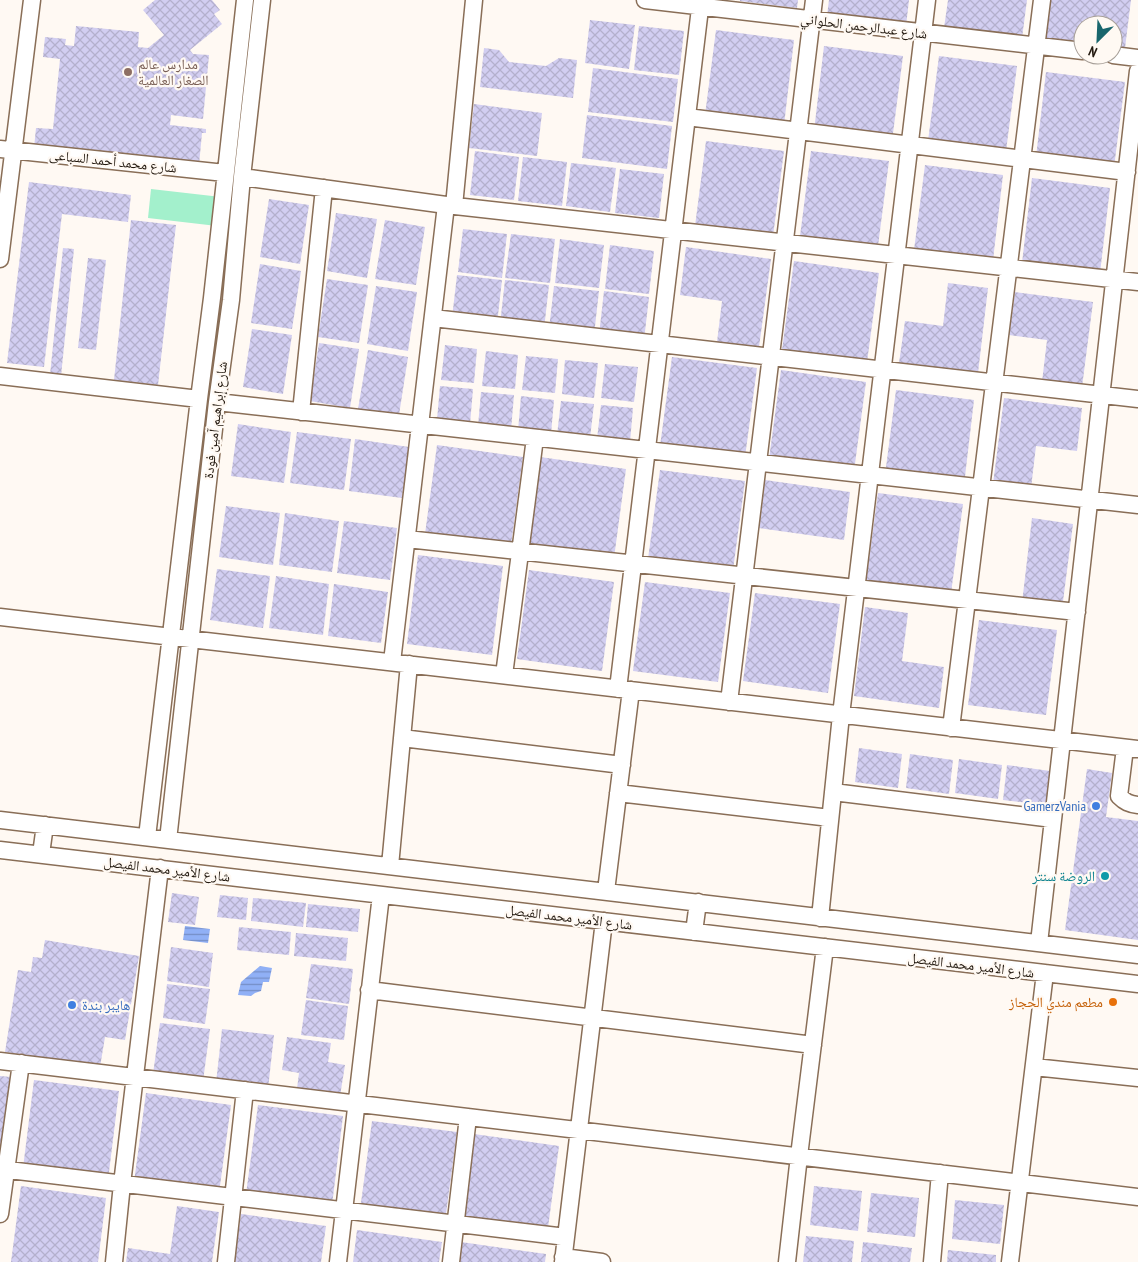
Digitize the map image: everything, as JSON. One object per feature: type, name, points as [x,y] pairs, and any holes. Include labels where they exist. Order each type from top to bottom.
[{"type":"street","points":[[0,258],[7,150],[32,0]]},
{"type":"street","name":"شارع إبراهيم آمين فودة","points":[[147,837],[246,0]]},
{"type":"street","name":"شارع إبراهيم آمين فودة","points":[[168,840],[217,402],[231,300],[242,177],[262,0]]},
{"type":"street","points":[[392,662],[433,318],[450,205],[474,0]]},
{"type":"street","name":"شارع عبدالرحمن الحلواني","points":[[645,0],[701,3],[812,19],[1073,50]]},
{"type":"street","points":[[729,702],[814,0]]},
{"type":"street","points":[[820,918],[832,792],[927,0]]},
{"type":"street","points":[[951,728],[1042,0]]},
{"type":"street","points":[[606,892],[622,766],[633,563],[701,3]]},
{"type":"street","points":[[1123,56],[1138,58]]},
{"type":"street","points":[[1039,943],[1138,71]]},
{"type":"street","points":[[687,117],[1127,172]]},
{"type":"street","name":"شارع محمد أحمد السباعى","points":[[7,150],[225,173]]},
{"type":"street","points":[[242,177],[450,205],[1138,282]]},
{"type":"street","points":[[301,412],[324,188]]},
{"type":"street","points":[[212,298],[231,300]]},
{"type":"street","points":[[433,318],[1138,399]]},
{"type":"street","points":[[0,376],[199,399]]},
{"type":"street","points":[[217,402],[1138,505]]},
{"type":"street","points":[[504,675],[535,438]]},
{"type":"street","points":[[406,539],[1077,612]]},
{"type":"street","points":[[0,617],[1131,748],[1130,779],[1119,796],[1125,802],[1138,805]]},
{"type":"street","points":[[390,866],[409,664]]},
{"type":"street","points":[[164,701],[183,702]]},
{"type":"street","points":[[402,738],[622,766]]},
{"type":"street","points":[[832,792],[1053,819]]},
{"type":"street","points":[[618,793],[830,818]]},
{"type":"street","name":"شارع الأمير محمد الفيصل","points":[[0,820],[1138,954]]},
{"type":"street","points":[[41,854],[45,825]]},
{"type":"street","name":"شارع الأمير محمد الفيصل","points":[[0,850],[1138,984]]},
{"type":"street","points":[[114,1262],[160,868]]},
{"type":"street","points":[[338,1262],[380,895]]},
{"type":"street","points":[[694,932],[698,902]]},
{"type":"street","points":[[602,1262],[563,1259],[604,921]]},
{"type":"street","points":[[787,1262],[825,947]]},
{"type":"street","points":[[1010,1262],[1045,973]]},
{"type":"street","points":[[369,990],[813,1045]]},
{"type":"street","points":[[0,1061],[1138,1196]]},
{"type":"street","points":[[0,1214],[3,1170],[21,1063]]},
{"type":"street","points":[[1034,1067],[1138,1078]]},
{"type":"street","points":[[226,1262],[245,1090]]},
{"type":"street","points":[[451,1262],[468,1116]]},
{"type":"street","points":[[3,1170],[566,1237]]},
{"type":"street","points":[[932,1262],[940,1173]]},
{"type":"green space","points":[[151,189],[221,197],[217,226],[148,218]]},
{"type":"water","points":[[185,926],[210,929],[208,943],[183,940]]},
{"type":"water","points":[[260,966],[272,968],[269,982],[263,982],[261,991],[251,996],[238,995],[241,982]]},
{"type":"building","name":"مدارس عالم الصغار العالمية","points":[[155,0],[212,0],[220,10],[214,14],[222,24],[190,50],[193,54],[209,55],[203,119],[171,115],[170,125],[206,129],[206,133],[202,133],[199,165],[34,148],[36,128],[53,129],[60,59],[43,57],[45,37],[66,39],[65,45],[74,46],[76,26],[139,32],[138,47],[148,48],[164,35],[143,10]]},
{"type":"building","points":[[740,0],[798,0],[797,8]]},
{"type":"building","points":[[829,0],[909,0],[906,26],[827,16]]},
{"type":"building","points":[[948,0],[1027,0],[1022,38],[944,28]]},
{"type":"building","points":[[1051,0],[1131,0],[1125,48],[1123,48],[1123,15],[1073,15],[1073,42],[1046,38]]},
{"type":"building","points":[[590,20],[635,25],[629,69],[585,63]]},
{"type":"building","points":[[639,26],[684,31],[679,75],[634,70]]},
{"type":"building","points":[[716,30],[794,40],[784,125],[705,115]]},
{"type":"building","points":[[824,46],[903,56],[892,141],[814,131]]},
{"type":"building","points":[[484,48],[499,50],[509,62],[546,66],[559,58],[577,60],[573,98],[480,87]]},
{"type":"building","points":[[939,56],[1017,66],[1006,151],[928,141]]},
{"type":"building","points":[[593,68],[678,79],[673,122],[588,112]]},
{"type":"building","points":[[1046,72],[1125,82],[1114,167],[1036,157]]},
{"type":"building","points":[[474,104],[542,113],[537,156],[469,148]]},
{"type":"building","points":[[587,115],[672,126],[667,169],[582,158]]},
{"type":"building","points":[[706,141],[784,151],[773,236],[695,226]]},
{"type":"building","points":[[475,151],[519,157],[514,200],[470,195]]},
{"type":"building","points":[[811,151],[889,161],[878,246],[800,236]]},
{"type":"building","points":[[523,157],[567,162],[562,206],[518,201]]},
{"type":"building","points":[[571,163],[616,168],[610,212],[566,206]]},
{"type":"building","points":[[925,165],[1003,175],[993,260],[914,250]]},
{"type":"building","points":[[620,169],[664,174],[659,218],[615,213]]},
{"type":"building","points":[[1032,178],[1110,188],[1100,273],[1022,263]]},
{"type":"building","points":[[29,182],[131,195],[128,222],[62,214],[44,367],[7,363]]},
{"type":"building","points":[[269,199],[309,205],[300,264],[260,257]]},
{"type":"building","points":[[336,213],[377,219],[367,278],[327,271]]},
{"type":"building","points":[[131,220],[176,225],[158,385],[114,380]]},
{"type":"building","points":[[385,220],[425,227],[416,285],[375,279]]},
{"type":"building","points":[[463,229],[507,234],[502,278],[458,272]]},
{"type":"building","points":[[511,234],[555,239],[550,283],[505,278]]},
{"type":"building","points":[[560,239],[604,245],[599,288],[555,283]]},
{"type":"building","points":[[610,245],[654,251],[649,294],[605,289]]},
{"type":"building","points":[[686,247],[771,259],[759,347],[717,342],[722,301],[680,295]]},
{"type":"building","points":[[63,248],[74,249],[61,376],[50,375]]},
{"type":"building","points":[[88,258],[106,260],[96,350],[78,348]]},
{"type":"building","points":[[794,261],[879,273],[867,362],[782,350]]},
{"type":"building","points":[[260,264],[301,271],[292,329],[251,323]]},
{"type":"building","points":[[457,275],[502,280],[497,324],[452,318]]},
{"type":"building","points":[[327,279],[368,285],[359,343],[318,337]]},
{"type":"building","points":[[505,280],[549,285],[544,329],[500,324]]},
{"type":"building","points":[[948,283],[988,288],[978,373],[899,363],[905,321],[943,326]]},
{"type":"building","points":[[376,286],[417,292],[408,351],[367,344]]},
{"type":"building","points":[[554,286],[599,291],[594,335],[549,329]]},
{"type":"building","points":[[604,291],[649,297],[644,340],[599,335]]},
{"type":"building","points":[[1015,292],[1093,302],[1082,387],[1042,382],[1047,340],[1009,335]]},
{"type":"building","points":[[252,329],[292,335],[283,394],[243,387]]},
{"type":"building","points":[[319,343],[359,349],[350,408],[310,401]]},
{"type":"building","points":[[445,345],[477,349],[474,383],[441,380]]},
{"type":"building","points":[[368,350],[408,357],[399,415],[358,409]]},
{"type":"building","points":[[486,351],[518,355],[515,389],[482,386]]},
{"type":"building","points":[[526,356],[558,359],[555,393],[522,390]]},
{"type":"building","points":[[672,357],[757,368],[745,457],[660,446]]},
{"type":"building","points":[[565,360],[598,363],[594,398],[562,394]]},
{"type":"building","points":[[605,364],[638,367],[634,402],[601,398]]},
{"type":"building","points":[[781,370],[866,382],[854,471],[769,459]]},
{"type":"building","points":[[440,386],[473,389],[470,424],[437,420]]},
{"type":"building","points":[[896,390],[974,400],[964,485],[885,475]]},
{"type":"building","points":[[481,392],[514,395],[511,430],[478,426]]},
{"type":"building","points":[[521,396],[554,400],[551,434],[518,431]]},
{"type":"building","points":[[1004,398],[1082,408],[1077,451],[1036,446],[1031,488],[993,484]]},
{"type":"building","points":[[561,401],[594,404],[590,438],[557,435]]},
{"type":"building","points":[[601,405],[633,408],[630,442],[597,439]]},
{"type":"building","points":[[238,424],[291,432],[284,483],[231,476]]},
{"type":"building","points":[[297,432],[351,439],[344,490],[290,483]]},
{"type":"building","points":[[355,439],[409,447],[402,498],[349,491]]},
{"type":"building","points":[[437,445],[523,457],[511,545],[425,534]]},
{"type":"building","points":[[540,457],[626,469],[614,558],[529,546]]},
{"type":"building","points":[[660,470],[745,481],[733,570],[648,559]]},
{"type":"building","points":[[765,480],[850,492],[844,540],[759,528]]},
{"type":"building","points":[[878,493],[963,504],[951,593],[866,581]]},
{"type":"building","points":[[226,506],[280,513],[273,565],[219,557]]},
{"type":"building","points":[[285,513],[339,521],[332,572],[279,565]]},
{"type":"building","points":[[1032,518],[1073,524],[1062,609],[1022,603]]},
{"type":"building","points":[[344,521],[397,528],[390,580],[337,573]]},
{"type":"building","points":[[418,555],[503,566],[492,655],[407,644]]},
{"type":"building","points":[[217,569],[270,576],[263,628],[210,620]]},
{"type":"building","points":[[529,570],[614,582],[602,671],[517,659]]},
{"type":"building","points":[[276,576],[329,584],[323,635],[269,628]]},
{"type":"building","points":[[645,582],[730,593],[718,682],[633,671]]},
{"type":"building","points":[[334,584],[388,592],[381,643],[328,636]]},
{"type":"building","points":[[755,593],[840,604],[828,693],[743,681]]},
{"type":"building","points":[[865,607],[908,613],[902,661],[944,667],[939,708],[854,696]]},
{"type":"building","points":[[979,620],[1057,630],[1046,715],[968,705]]},
{"type":"building","points":[[859,748],[902,754],[898,788],[855,782]]},
{"type":"building","points":[[910,754],[953,760],[949,794],[906,788]]},
{"type":"building","points":[[959,759],[1002,765],[998,799],[955,793]]},
{"type":"building","points":[[1007,765],[1050,771],[1046,805],[1003,800]]},
{"type":"building","name":"الروضة سنتر","points":[[1087,769],[1112,773],[1106,817],[1138,821],[1138,940],[1065,930]]},
{"type":"building","points":[[172,893],[199,897],[195,925],[168,922]]},
{"type":"building","points":[[220,895],[248,898],[246,920],[217,917]]},
{"type":"building","points":[[253,898],[306,903],[303,927],[251,921]]},
{"type":"building","points":[[308,904],[360,909],[358,932],[306,927]]},
{"type":"building","points":[[239,927],[291,932],[289,955],[237,950]]},
{"type":"building","points":[[296,933],[348,938],[346,961],[294,956]]},
{"type":"building","name":"هايبر بندة","points":[[45,940],[139,956],[125,1040],[105,1037],[100,1067],[5,1052],[18,970],[31,972],[33,957],[42,958]]},
{"type":"building","points":[[171,947],[213,953],[209,987],[167,981]]},
{"type":"building","points":[[311,964],[353,969],[349,1004],[306,998]]},
{"type":"building","points":[[167,984],[210,989],[205,1024],[163,1018]]},
{"type":"building","points":[[306,1000],[348,1006],[344,1040],[301,1035]]},
{"type":"building","points":[[160,1023],[210,1029],[203,1081],[153,1074]]},
{"type":"building","points":[[222,1029],[274,1035],[268,1089],[216,1083]]},
{"type":"building","points":[[287,1037],[331,1043],[328,1062],[345,1065],[340,1096],[297,1089],[299,1073],[282,1070]]},
{"type":"building","points":[[0,1076],[11,1077],[1,1148],[0,1148]]},
{"type":"building","points":[[34,1080],[119,1091],[108,1180],[23,1168]]},
{"type":"building","points":[[146,1093],[231,1105],[219,1193],[134,1182]]},
{"type":"building","points":[[258,1105],[343,1116],[332,1205],[246,1194]]},
{"type":"building","points":[[372,1121],[457,1132],[445,1221],[360,1210]]},
{"type":"building","points":[[474,1134],[559,1146],[547,1235],[462,1223]]},
{"type":"building","points":[[21,1186],[106,1198],[98,1262],[11,1262]]},
{"type":"building","points":[[814,1186],[862,1191],[858,1231],[810,1225]]},
{"type":"building","points":[[871,1193],[919,1198],[915,1237],[867,1232]]},
{"type":"building","points":[[955,1200],[1004,1205],[1000,1244],[952,1239]]},
{"type":"building","points":[[177,1206],[219,1212],[212,1262],[126,1262],[128,1248],[170,1254]]},
{"type":"building","points":[[241,1214],[326,1226],[321,1262],[234,1262]]},
{"type":"building","points":[[357,1230],[442,1242],[439,1262],[353,1262]]},
{"type":"building","points":[[806,1236],[854,1241],[852,1262],[803,1262]]},
{"type":"building","points":[[461,1242],[546,1254],[545,1262],[458,1262]]},
{"type":"building","points":[[863,1242],[912,1248],[910,1262],[861,1262]]},
{"type":"building","points":[[948,1250],[996,1255],[996,1262],[947,1262]]},
{"type":"place","name":"مدارس عالم الصغار العالمية","points":[[128,72]]},
{"type":"place","name":"GamerzVania","points":[[1096,806]]},
{"type":"place","name":"الروضة سنتر","points":[[1105,876]]},
{"type":"place","name":"مطعم مندي الحجاز","points":[[1113,1002]]},
{"type":"place","name":"هايبر بندة","points":[[72,1005]]}]
